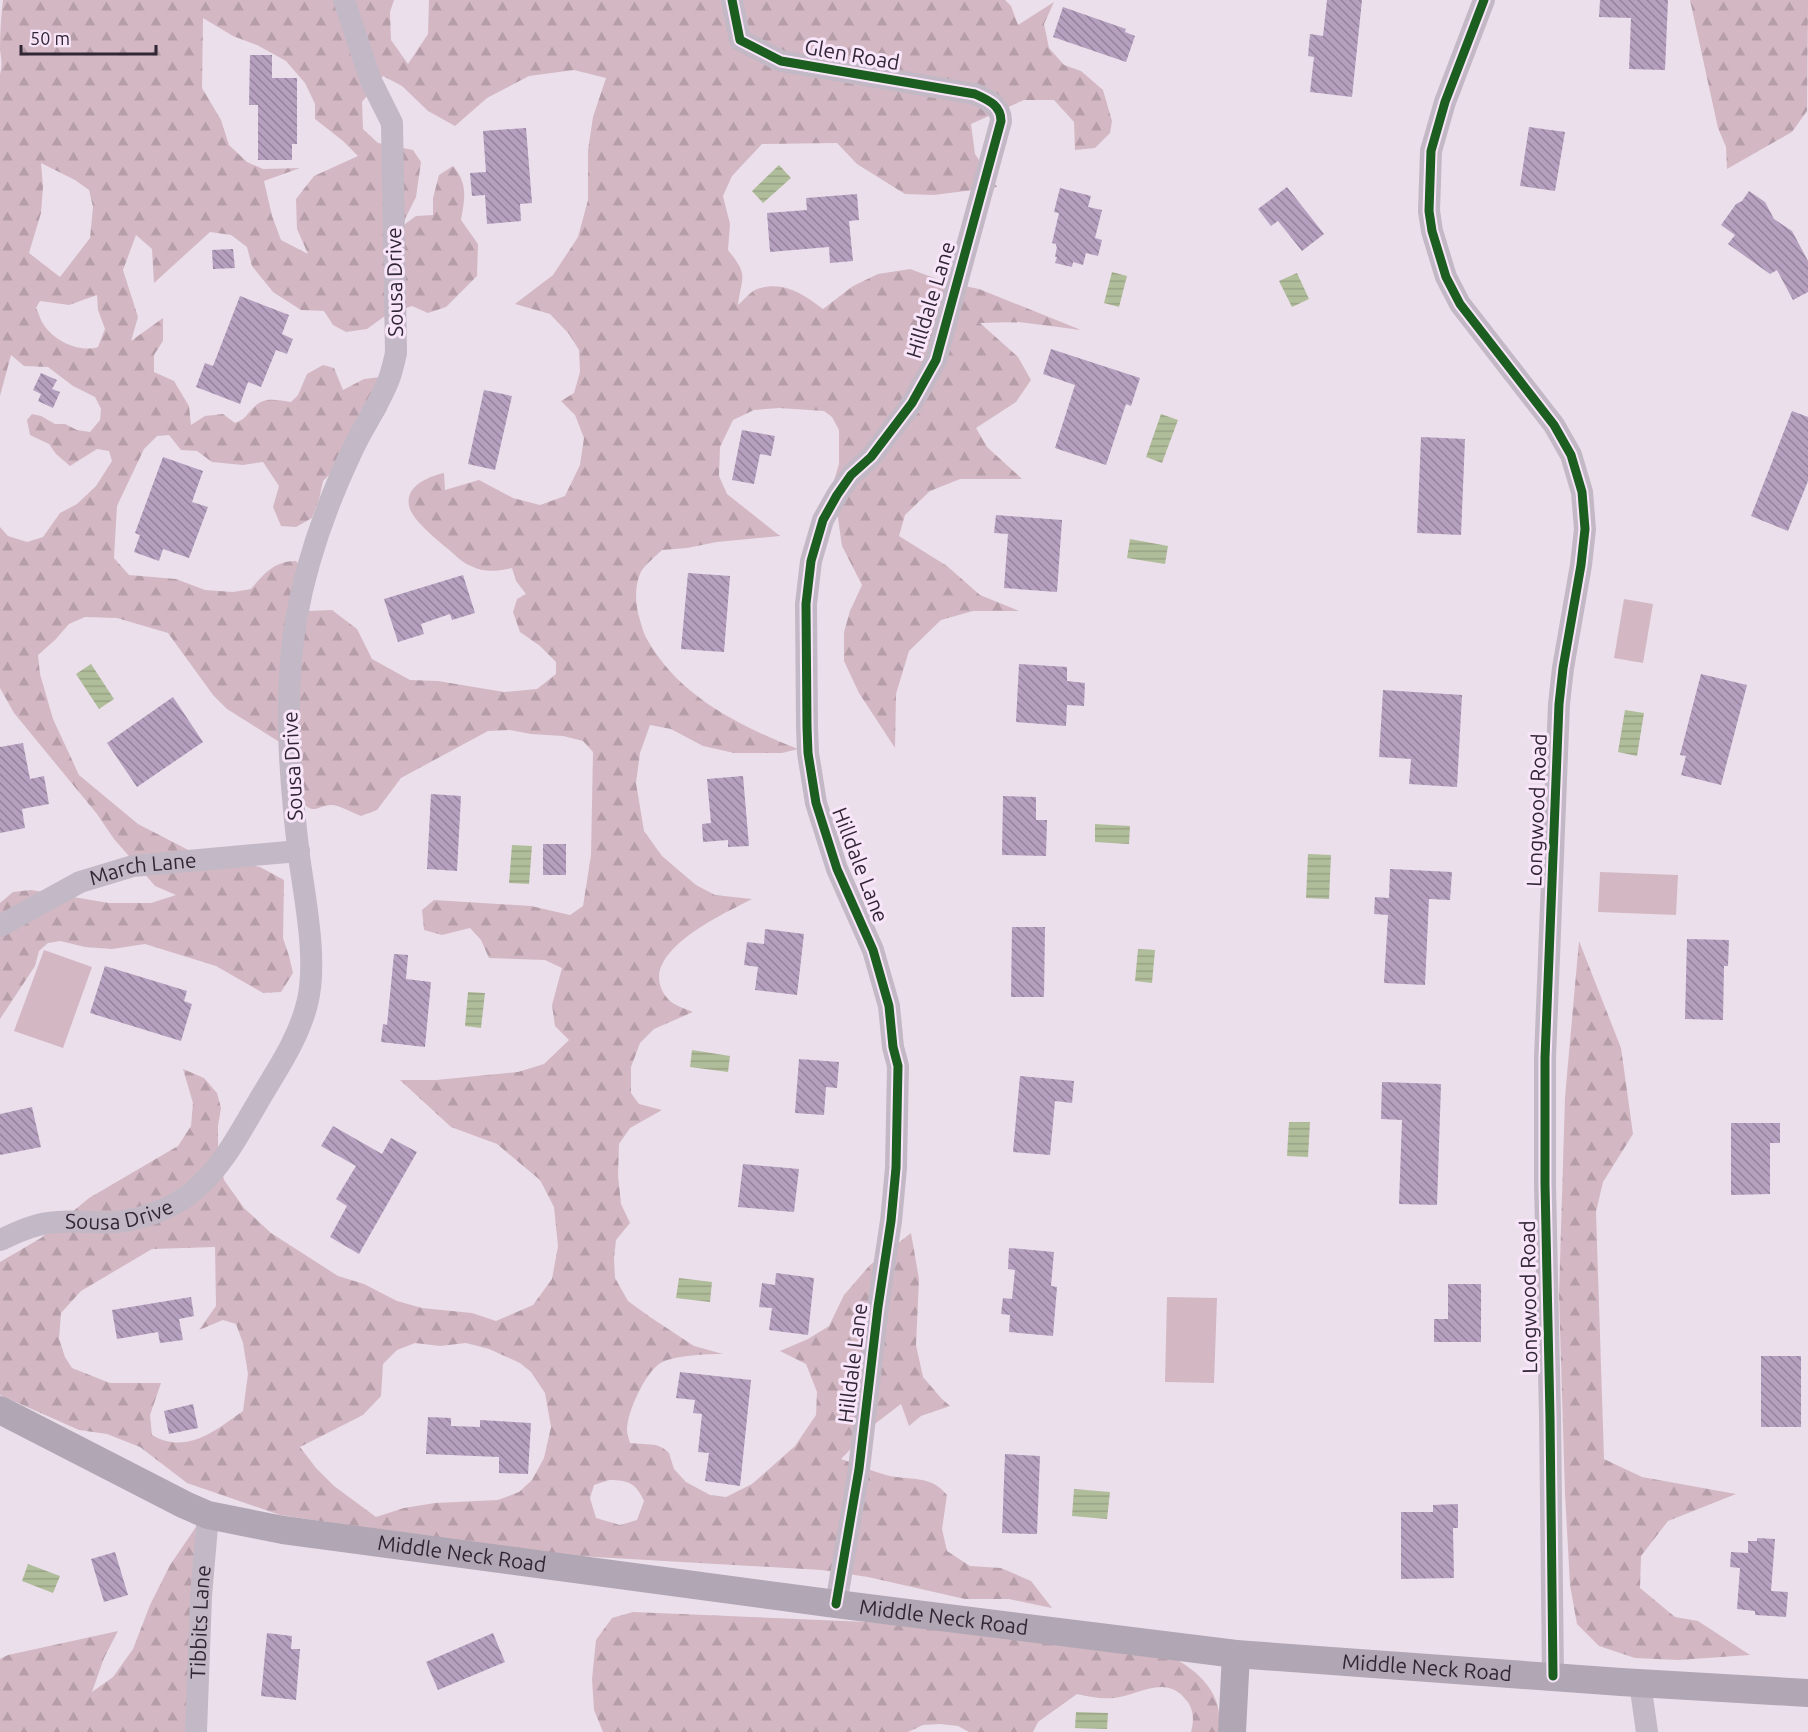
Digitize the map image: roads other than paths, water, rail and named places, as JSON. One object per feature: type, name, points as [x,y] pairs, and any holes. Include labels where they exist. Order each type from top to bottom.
[{"type":"main road","name":"Middle Neck Road","points":[[0,1410],[156,1491],[208,1515],[283,1530],[836,1604],[1236,1654],[1808,1693]]},
{"type":"main road","points":[[1232,1732],[1236,1654]]},
{"type":"street","name":"Sousa Drive","points":[[0,1240],[42,1224],[117,1222],[150,1214],[176,1203],[197,1188],[224,1159],[290,1049],[308,1003],[311,983],[310,943],[292,793],[289,736],[291,670],[296,621],[313,551],[329,505],[351,452],[389,380],[396,353],[392,123],[371,81],[344,0]]},
{"type":"street","name":"Glen Road","points":[[732,0],[740,40],[781,61],[975,94],[990,101],[998,108]]},
{"type":"street","name":"Longwood Road","points":[[1484,0],[1445,102],[1431,151],[1429,211],[1432,231],[1446,277],[1460,304],[1554,425],[1571,454],[1582,492],[1585,529],[1563,668],[1560,704],[1545,1058],[1553,1676]]},
{"type":"street","name":"Hilldale Lane","points":[[836,1604],[859,1469],[878,1307],[891,1221],[896,1168],[898,1066],[893,1047],[889,1006],[873,950],[837,869],[816,802],[808,753],[806,604],[811,561],[823,520],[852,475],[871,457],[912,403],[936,360],[1001,121],[998,108]]},
{"type":"street","name":"March Lane","points":[[0,926],[80,882],[133,866],[299,851]]},
{"type":"street","name":"Tibbits Lane","points":[[196,1732],[201,1596],[208,1515]]},
{"type":"street","points":[[1640,1683],[1647,1732]]}]
